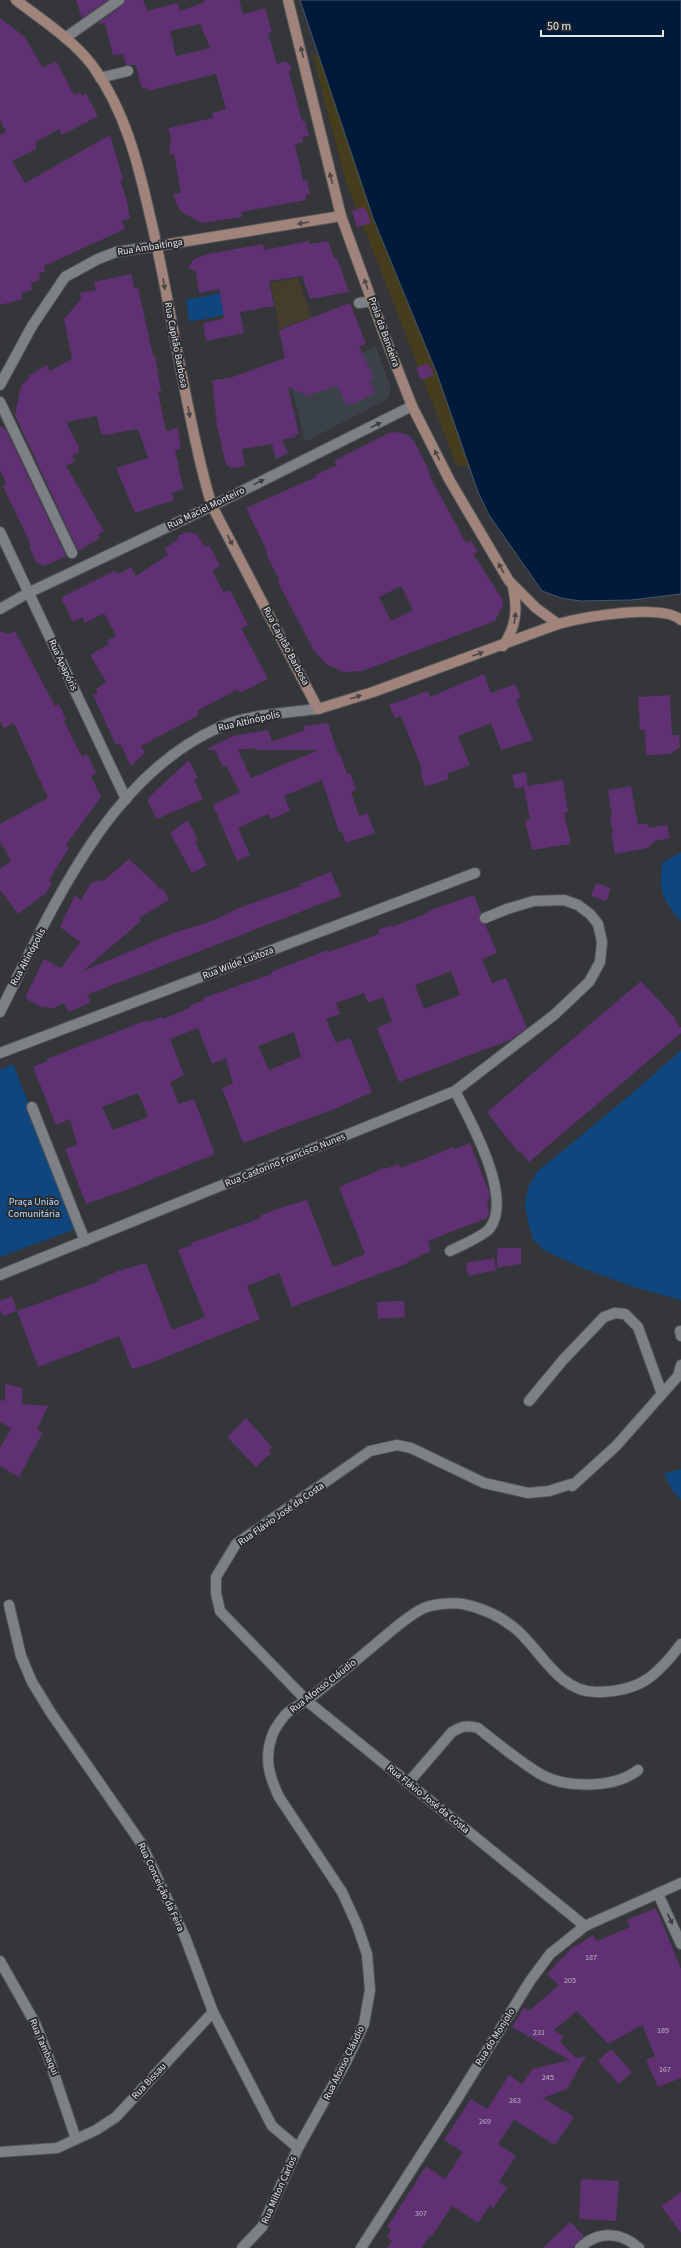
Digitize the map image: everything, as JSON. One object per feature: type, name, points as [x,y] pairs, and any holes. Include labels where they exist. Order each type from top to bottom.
[{"type":"main road","name":"Rua Capitão Barbosa","points":[[16,0],[65,38],[91,65],[115,101],[137,158],[157,246],[203,480],[212,506],[318,709]]},
{"type":"main road","name":"Praia da Bandeira","points":[[288,0],[341,216],[412,406],[450,481],[513,587],[536,608],[558,624]]},
{"type":"main road","name":"Rua Ambaitinga","points":[[157,246],[341,216]]},
{"type":"main road","points":[[502,646],[516,620],[513,587]]},
{"type":"main road","name":"Rua Altinópolis","points":[[318,709],[373,692],[502,646],[558,624],[582,618],[657,612],[676,616],[681,620]]},
{"type":"street","points":[[65,38],[119,0]]},
{"type":"street","points":[[100,78],[128,71]]},
{"type":"street","name":"Rua Ambaitinga","points":[[0,385],[32,326],[65,277],[98,259],[116,252],[157,246]]},
{"type":"street","points":[[359,303],[372,301]]},
{"type":"street","points":[[0,402],[72,553]]},
{"type":"street","name":"Rua Maciel Monteiro","points":[[0,609],[28,593],[212,506],[412,406]]},
{"type":"street","name":"Rua Apapóris","points":[[0,532],[126,799]]},
{"type":"street","name":"Rua Altinópolis","points":[[0,1012],[66,885],[100,830],[126,799],[164,761],[192,741],[221,726],[283,713],[318,709]]},
{"type":"street","name":"Rua Wilde Lustoza","points":[[0,1053],[475,874]]},
{"type":"street","name":"Rua Castorino Francisco Nunes","points":[[0,1275],[455,1092],[554,1015],[589,982],[600,962],[602,942],[598,924],[590,914],[578,905],[564,900],[534,902],[507,909],[485,918]]},
{"type":"street","points":[[450,1251],[489,1230],[496,1219],[498,1206],[490,1166],[455,1092]]},
{"type":"street","points":[[32,1107],[85,1241]]},
{"type":"street","points":[[529,1401],[563,1360],[604,1317],[615,1313],[625,1314],[638,1327],[662,1394]]},
{"type":"street","name":"Rua Flávio José da Costa","points":[[585,1926],[307,1701],[220,1611],[216,1593],[216,1577],[236,1544],[370,1451],[382,1447],[397,1445],[411,1448],[484,1483],[528,1493],[549,1491],[571,1484],[572,1486],[616,1446],[678,1376],[681,1365]]},
{"type":"street","name":"Rua Afonso Cláudio","points":[[298,2148],[329,2096],[364,2024],[370,1990],[367,1954],[357,1925],[342,1892],[278,1797],[268,1767],[272,1735],[286,1715],[307,1701],[403,1622],[425,1608],[441,1604],[461,1603],[487,1610],[517,1630],[551,1668],[573,1686],[594,1692],[622,1689],[640,1683],[662,1670],[681,1644]]},
{"type":"street","name":"Rua Conceição da Feira","points":[[9,1606],[21,1656],[32,1682],[51,1713],[141,1843],[185,1936],[212,2012],[272,2126],[298,2148]]},
{"type":"street","points":[[408,1782],[452,1732],[460,1727],[468,1726],[478,1728],[538,1773],[552,1778],[574,1783],[614,1783],[628,1778],[638,1770]]},
{"type":"street","name":"Rua do Monjolo","points":[[361,2248],[454,2104],[530,1980],[550,1954],[585,1926],[681,1883]]},
{"type":"street","points":[[658,1894],[681,1944]]},
{"type":"street","name":"Rua Tambaqui","points":[[0,1961],[35,2023],[47,2052],[76,2139]]},
{"type":"street","name":"Rua Bissau","points":[[0,2152],[57,2148],[96,2130],[116,2117],[212,2012]]},
{"type":"street","name":"Rua Milton Carlos","points":[[242,2248],[262,2228],[298,2148]]},
{"type":"street","points":[[580,2248],[601,2235],[618,2235],[631,2241],[639,2248]]},
{"type":"shaded area","points":[[300,0],[681,0],[681,594],[631,600],[580,601],[561,598],[542,591],[489,515],[478,492],[437,374],[373,218]]},
{"type":"shaded area","points":[[298,278],[312,317],[279,329],[271,283]]},
{"type":"shaded area","points":[[376,347],[391,387],[388,399],[305,442],[290,381]]},
{"type":"green space","points":[[230,291],[234,313],[189,322],[186,300]]},
{"type":"green space","points":[[681,852],[681,921],[663,895],[661,872],[662,863]]},
{"type":"green space","points":[[681,1050],[681,1300],[637,1288],[585,1269],[545,1251],[533,1239],[525,1204],[528,1187],[538,1171],[636,1090]]},
{"type":"green space","name":"Praça União Comunitária","points":[[13,1064],[78,1228],[0,1257],[0,1070]]},
{"type":"green space","points":[[681,1469],[681,1500],[673,1491],[664,1474]]},
{"type":"sand","points":[[323,53],[478,467],[457,466],[345,179],[313,56]]},
{"type":"building","points":[[76,0],[108,0],[82,18]]},
{"type":"building","points":[[125,0],[143,0],[147,11],[178,3],[180,11],[205,2],[204,0],[239,0],[243,14],[265,8],[272,32],[268,33],[277,64],[286,61],[292,68],[289,73],[302,121],[305,121],[309,136],[302,137],[303,142],[295,144],[303,181],[307,180],[310,194],[306,195],[306,200],[241,212],[242,217],[202,223],[180,211],[173,194],[181,193],[174,154],[169,155],[171,138],[168,128],[213,118],[212,113],[226,109],[216,74],[148,91],[147,87],[142,89],[136,65],[126,65],[123,53],[113,56],[105,23],[98,23],[123,5]],"holes":[[[200,24],[210,48],[176,56],[170,31]]]},
{"type":"building","points":[[0,18],[24,36],[43,68],[56,61],[74,95],[80,92],[82,96],[86,93],[98,116],[62,135],[59,129],[36,142],[36,149],[12,161],[25,183],[110,135],[123,179],[120,180],[126,197],[130,218],[122,221],[125,229],[44,266],[45,272],[39,273],[40,280],[31,283],[32,290],[21,293],[23,299],[0,305],[0,135],[6,132],[0,120]]},
{"type":"building","points":[[365,207],[371,223],[357,227],[352,211]]},
{"type":"building","points":[[309,241],[310,244],[328,241],[334,258],[337,258],[349,292],[310,299],[302,276],[269,281],[274,306],[240,312],[244,333],[206,341],[203,323],[223,319],[224,316],[219,289],[199,293],[196,272],[188,268],[194,259],[208,254],[263,244],[264,250]]},
{"type":"building","points":[[131,274],[134,288],[138,287],[153,356],[155,355],[161,392],[158,392],[166,431],[178,428],[181,449],[175,450],[183,489],[171,493],[174,500],[135,513],[116,468],[148,458],[138,429],[105,435],[101,434],[97,416],[66,422],[79,447],[79,452],[72,456],[75,461],[66,466],[104,531],[98,535],[100,538],[78,551],[15,415],[21,386],[29,378],[28,376],[47,365],[50,371],[72,359],[64,319],[81,299],[80,293],[96,290],[94,282]]},
{"type":"building","points":[[350,303],[366,344],[359,346],[374,378],[369,380],[375,393],[353,404],[346,405],[337,385],[308,396],[288,387],[299,434],[295,434],[296,437],[282,440],[288,453],[276,459],[272,444],[242,449],[245,466],[232,468],[226,465],[217,426],[212,380],[230,378],[285,358],[279,330]]},
{"type":"building","points":[[428,363],[434,375],[421,380],[416,368]]},
{"type":"building","points":[[0,426],[6,430],[66,556],[45,566],[36,562],[29,546],[31,545],[3,486],[6,484],[0,469]]},
{"type":"building","points":[[397,432],[408,435],[414,441],[430,473],[428,473],[466,543],[471,541],[478,552],[473,554],[503,600],[503,605],[495,621],[362,671],[344,672],[327,665],[314,651],[278,582],[279,579],[267,556],[267,551],[246,508],[316,477],[315,475],[337,465],[334,461],[389,433]],"holes":[[[401,586],[413,610],[391,621],[379,597]]]},
{"type":"building","points":[[186,532],[197,534],[205,547],[209,545],[220,566],[212,571],[224,593],[230,590],[248,625],[241,628],[268,679],[240,693],[238,689],[197,711],[199,715],[141,746],[145,753],[131,766],[120,743],[116,745],[93,695],[98,693],[96,689],[106,682],[90,655],[109,644],[107,641],[116,636],[104,613],[85,623],[82,617],[73,622],[62,600],[64,596],[114,571],[119,574],[131,567],[136,576],[168,555],[165,548],[179,539],[178,536]]},
{"type":"building","points":[[0,631],[9,634],[15,631],[55,706],[59,704],[66,720],[64,721],[82,757],[87,754],[96,773],[91,776],[101,797],[66,845],[69,848],[49,880],[52,883],[46,893],[18,914],[0,890],[0,869],[11,861],[0,841],[0,824],[48,798],[14,723],[4,728],[0,721]]},
{"type":"building","points":[[484,674],[491,693],[515,684],[521,698],[516,700],[533,740],[501,750],[491,723],[458,736],[470,765],[447,774],[449,779],[425,787],[420,770],[422,769],[401,716],[395,718],[389,705],[428,691],[430,697]]},
{"type":"building","points":[[670,695],[672,735],[679,735],[680,747],[670,754],[646,755],[645,730],[640,730],[638,697]]},
{"type":"building","points":[[328,723],[338,754],[340,754],[347,774],[350,773],[356,790],[351,792],[359,816],[367,813],[375,833],[346,843],[342,831],[339,832],[322,780],[284,796],[290,811],[271,819],[268,814],[238,828],[250,855],[237,861],[213,805],[240,792],[226,766],[223,767],[215,750],[205,750],[233,736],[268,730],[272,742],[305,730],[304,726]],"holes":[[[255,748],[256,750],[319,750],[251,778],[238,750]]]},
{"type":"building","points":[[189,760],[198,778],[194,780],[203,799],[157,819],[148,802],[149,797]]},
{"type":"building","points":[[526,772],[528,786],[563,780],[568,812],[564,813],[571,844],[532,850],[525,821],[530,820],[524,787],[515,788],[512,775]]},
{"type":"building","points":[[631,786],[638,825],[647,823],[648,828],[667,825],[670,838],[655,841],[648,848],[615,854],[611,833],[613,833],[610,818],[612,817],[608,790]]},
{"type":"building","points":[[188,820],[198,840],[195,842],[207,865],[192,873],[170,833]]},
{"type":"building","points":[[129,859],[157,885],[159,890],[161,888],[166,893],[169,900],[139,918],[141,921],[83,971],[176,932],[209,922],[232,912],[231,911],[301,886],[300,884],[331,872],[341,896],[87,995],[91,1002],[69,1012],[63,1003],[52,1009],[45,1006],[43,1008],[25,998],[44,959],[61,968],[80,942],[60,927],[75,895],[81,900],[91,883],[99,880],[102,882]]},
{"type":"building","points":[[596,883],[611,888],[606,901],[591,896]]},
{"type":"building","points":[[474,895],[481,913],[479,920],[485,924],[497,953],[482,959],[492,983],[506,978],[527,1028],[510,1040],[399,1082],[377,1028],[392,1021],[383,997],[368,1003],[364,993],[336,1003],[340,1014],[326,1019],[336,1043],[350,1038],[372,1092],[337,1108],[243,1143],[222,1088],[233,1084],[226,1058],[212,1064],[198,1028],[170,1039],[184,1075],[170,1082],[179,1104],[194,1099],[215,1154],[121,1192],[86,1204],[65,1149],[77,1145],[70,1119],[56,1125],[33,1067],[47,1061],[47,1059],[147,1020],[147,1022],[162,1017],[163,1019],[190,1008],[189,1006],[204,1000],[203,998],[272,974],[271,972],[328,950],[329,952],[379,934],[378,930],[391,925],[392,927],[428,913],[428,911]],"holes":[[[451,971],[460,995],[424,1009],[415,985]],[[294,1032],[301,1057],[269,1070],[258,1046]],[[138,1093],[148,1117],[113,1130],[102,1107]]]},
{"type":"building","points":[[641,981],[675,1018],[674,1019],[681,1028],[681,1033],[529,1162],[520,1151],[518,1152],[487,1112]]},
{"type":"building","points":[[470,1143],[489,1192],[490,1198],[487,1199],[489,1213],[487,1218],[428,1241],[431,1251],[407,1262],[408,1263],[292,1307],[279,1273],[247,1286],[260,1319],[146,1365],[132,1369],[119,1336],[38,1367],[17,1311],[100,1281],[99,1279],[118,1271],[146,1263],[172,1330],[205,1317],[178,1250],[192,1245],[191,1243],[261,1218],[260,1216],[277,1209],[307,1200],[333,1267],[365,1254],[339,1187],[384,1168],[385,1169],[399,1164],[400,1168],[454,1147],[455,1149]]},
{"type":"building","points":[[499,1248],[521,1248],[521,1264],[497,1268],[497,1250]]},
{"type":"building","points":[[494,1258],[496,1270],[468,1276],[466,1263]]},
{"type":"building","points":[[12,1296],[17,1311],[3,1316],[0,1309],[0,1301]]},
{"type":"building","points":[[404,1301],[405,1317],[378,1319],[377,1302]]},
{"type":"building","points":[[5,1384],[22,1388],[22,1404],[48,1406],[37,1430],[43,1432],[19,1477],[0,1466],[0,1448],[11,1428],[0,1422],[0,1400],[5,1401]]},
{"type":"building","points":[[246,1418],[272,1447],[269,1450],[271,1453],[256,1467],[227,1437]]},
{"type":"building","points":[[656,1908],[681,1969],[681,2078],[658,2087],[646,2060],[655,2056],[642,2025],[608,2044],[577,2011],[554,2030],[563,2036],[560,2042],[576,2058],[586,2056],[567,2089],[543,2098],[574,2117],[555,2145],[514,2120],[498,2144],[516,2156],[499,2182],[507,2188],[493,2208],[490,2205],[478,2223],[452,2206],[422,2248],[387,2248],[392,2241],[387,2237],[391,2230],[387,2227],[426,2166],[445,2179],[463,2152],[444,2140],[471,2099],[487,2109],[509,2075],[522,2084],[532,2069],[569,2060],[512,2027],[524,2007],[529,2011],[559,1985],[547,1974],[571,1949],[593,1935],[597,1941],[630,1927],[627,1920]]},
{"type":"building","points":[[611,2049],[632,2072],[619,2084],[598,2061]]},
{"type":"building","points":[[581,2179],[619,2181],[616,2221],[579,2219]]},
{"type":"building","points":[[681,2192],[681,2233],[661,2206]]},
{"type":"building","points":[[570,2222],[584,2236],[572,2248],[543,2248]]}]
